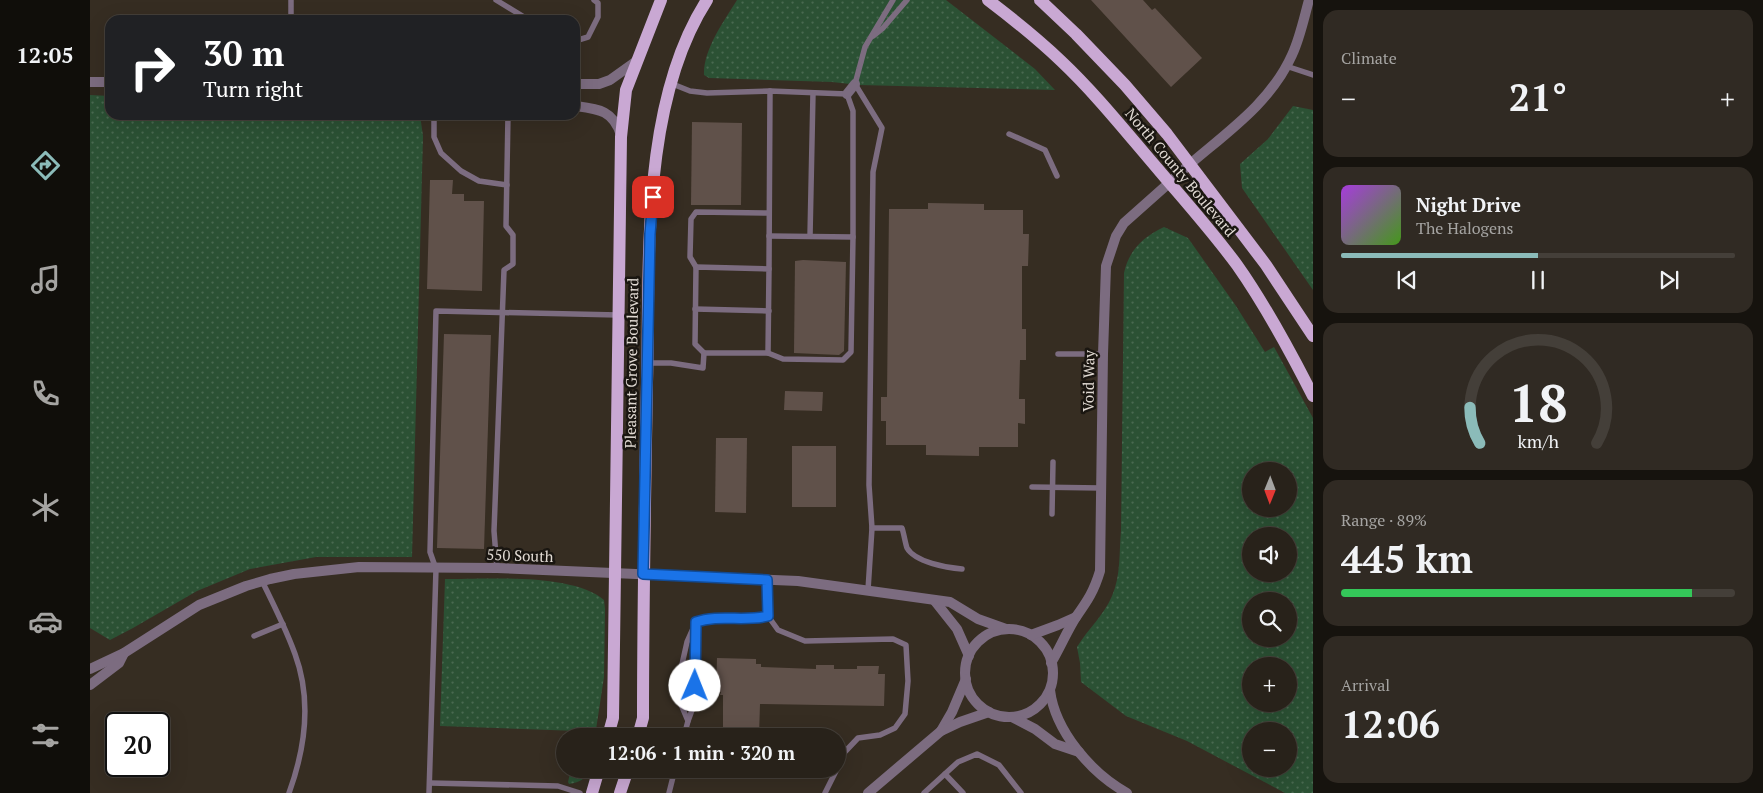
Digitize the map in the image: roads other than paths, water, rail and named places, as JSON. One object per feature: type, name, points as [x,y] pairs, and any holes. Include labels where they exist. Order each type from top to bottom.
[{"type":"main road","name":"Pleasant Grove Boulevard","points":[[610,728],[612,718],[615,573],[621,137],[626,90],[661,0]]},
{"type":"main road","name":"Pleasant Grove Boulevard","points":[[640,728],[643,718],[643,574],[650,234],[653,197],[658,144],[670,83],[697,15],[707,0]]},
{"type":"main road","name":"North County Boulevard","points":[[988,0],[1062,61],[1196,212],[1236,264],[1267,310],[1313,396]]},
{"type":"main road","name":"North County Boulevard","points":[[1040,0],[1076,34],[1125,86],[1186,167],[1266,264],[1313,336]]},
{"type":"main road","points":[[592,793],[596,778]]},
{"type":"main road","points":[[620,793],[625,778]]},
{"type":"street","name":"Void Way","points":[[1051,663],[1076,617],[1095,588],[1100,570],[1106,266],[1116,236],[1133,213],[1238,125],[1265,96],[1280,77],[1293,54],[1309,0]]},
{"type":"street","points":[[580,84],[599,84],[610,80],[638,60]]},
{"type":"street","points":[[90,82],[105,82]]},
{"type":"street","points":[[847,94],[855,84]]},
{"type":"street","points":[[580,107],[599,109],[609,115],[617,124],[621,137]]},
{"type":"street","name":"550 South","points":[[124,653],[199,606],[262,581],[294,574],[359,566],[436,569],[497,568],[798,581],[950,602],[978,619],[1006,629]]},
{"type":"street","points":[[934,600],[957,628],[969,656]]},
{"type":"street","points":[[1031,635],[1076,617]]},
{"type":"street","points":[[1006,629],[1019,630],[1031,635],[1041,642],[1049,654],[1053,667],[1050,690],[1039,706],[1027,714],[1012,717],[997,716],[984,709],[973,698],[967,687],[967,660],[973,648],[982,638],[993,632],[1006,629]]},
{"type":"street","points":[[90,669],[124,653]]},
{"type":"street","points":[[90,686],[119,663],[124,653]]},
{"type":"street","points":[[941,732],[966,679]]},
{"type":"street","points":[[1050,690],[1055,715],[1079,752],[1125,793]]},
{"type":"street","points":[[868,793],[941,732],[960,722],[989,712]]},
{"type":"street","points":[[1012,717],[1035,729],[1055,744],[1079,752]]},
{"type":"lane","points":[[291,0],[291,15]]},
{"type":"lane","points":[[496,0],[521,15]]},
{"type":"lane","points":[[580,39],[588,37],[598,17],[598,3],[594,0]]},
{"type":"lane","points":[[868,590],[872,528],[869,485],[873,172],[882,128],[855,84],[861,59],[869,39],[892,0]]},
{"type":"lane","points":[[869,39],[883,28],[907,0]]},
{"type":"lane","points":[[1286,66],[1313,74]]},
{"type":"lane","points":[[670,83],[690,91],[770,91],[847,94],[853,110],[853,237],[851,352],[843,360],[784,359],[768,353],[704,352],[695,344],[696,268],[690,257],[691,219],[696,212],[769,213]]},
{"type":"lane","points":[[768,353],[770,91]]},
{"type":"lane","points":[[810,236],[813,93]]},
{"type":"lane","points":[[434,120],[434,136],[441,153],[461,171],[479,181],[507,185]]},
{"type":"lane","points":[[497,568],[494,531],[504,270],[513,264],[513,235],[506,226],[508,120]]},
{"type":"lane","points":[[1009,134],[1045,150],[1057,176]]},
{"type":"lane","points":[[769,236],[853,237]]},
{"type":"lane","points":[[696,268],[769,269]]},
{"type":"lane","points":[[695,310],[768,311]]},
{"type":"lane","points":[[429,793],[436,569],[430,552],[436,311],[618,315]]},
{"type":"lane","points":[[648,363],[671,363],[703,368],[704,352]]},
{"type":"lane","points":[[1058,354],[1103,354]]},
{"type":"lane","points":[[1052,514],[1053,462]]},
{"type":"lane","points":[[1032,487],[1101,488]]},
{"type":"lane","points":[[872,528],[902,528],[908,548],[915,557],[947,568],[962,569]]},
{"type":"lane","points":[[767,580],[768,616],[778,630],[805,641],[893,639],[906,645],[908,681],[905,714],[895,728],[880,735],[858,738],[846,751]]},
{"type":"lane","points":[[262,581],[296,656],[305,703],[305,730],[301,752],[289,793]]},
{"type":"lane","points":[[688,721],[680,702],[678,682],[687,642],[696,622],[706,618],[756,619],[768,616]]},
{"type":"lane","points":[[686,728],[695,702],[696,622]]},
{"type":"lane","points":[[254,636],[283,624]]},
{"type":"lane","points":[[924,793],[958,762],[977,754],[999,765],[1021,793]]},
{"type":"lane","points":[[945,774],[963,793]]},
{"type":"lane","points":[[669,793],[673,778]]},
{"type":"lane","points":[[826,793],[833,778]]},
{"type":"lane","points":[[430,783],[558,786],[580,793]]}]
